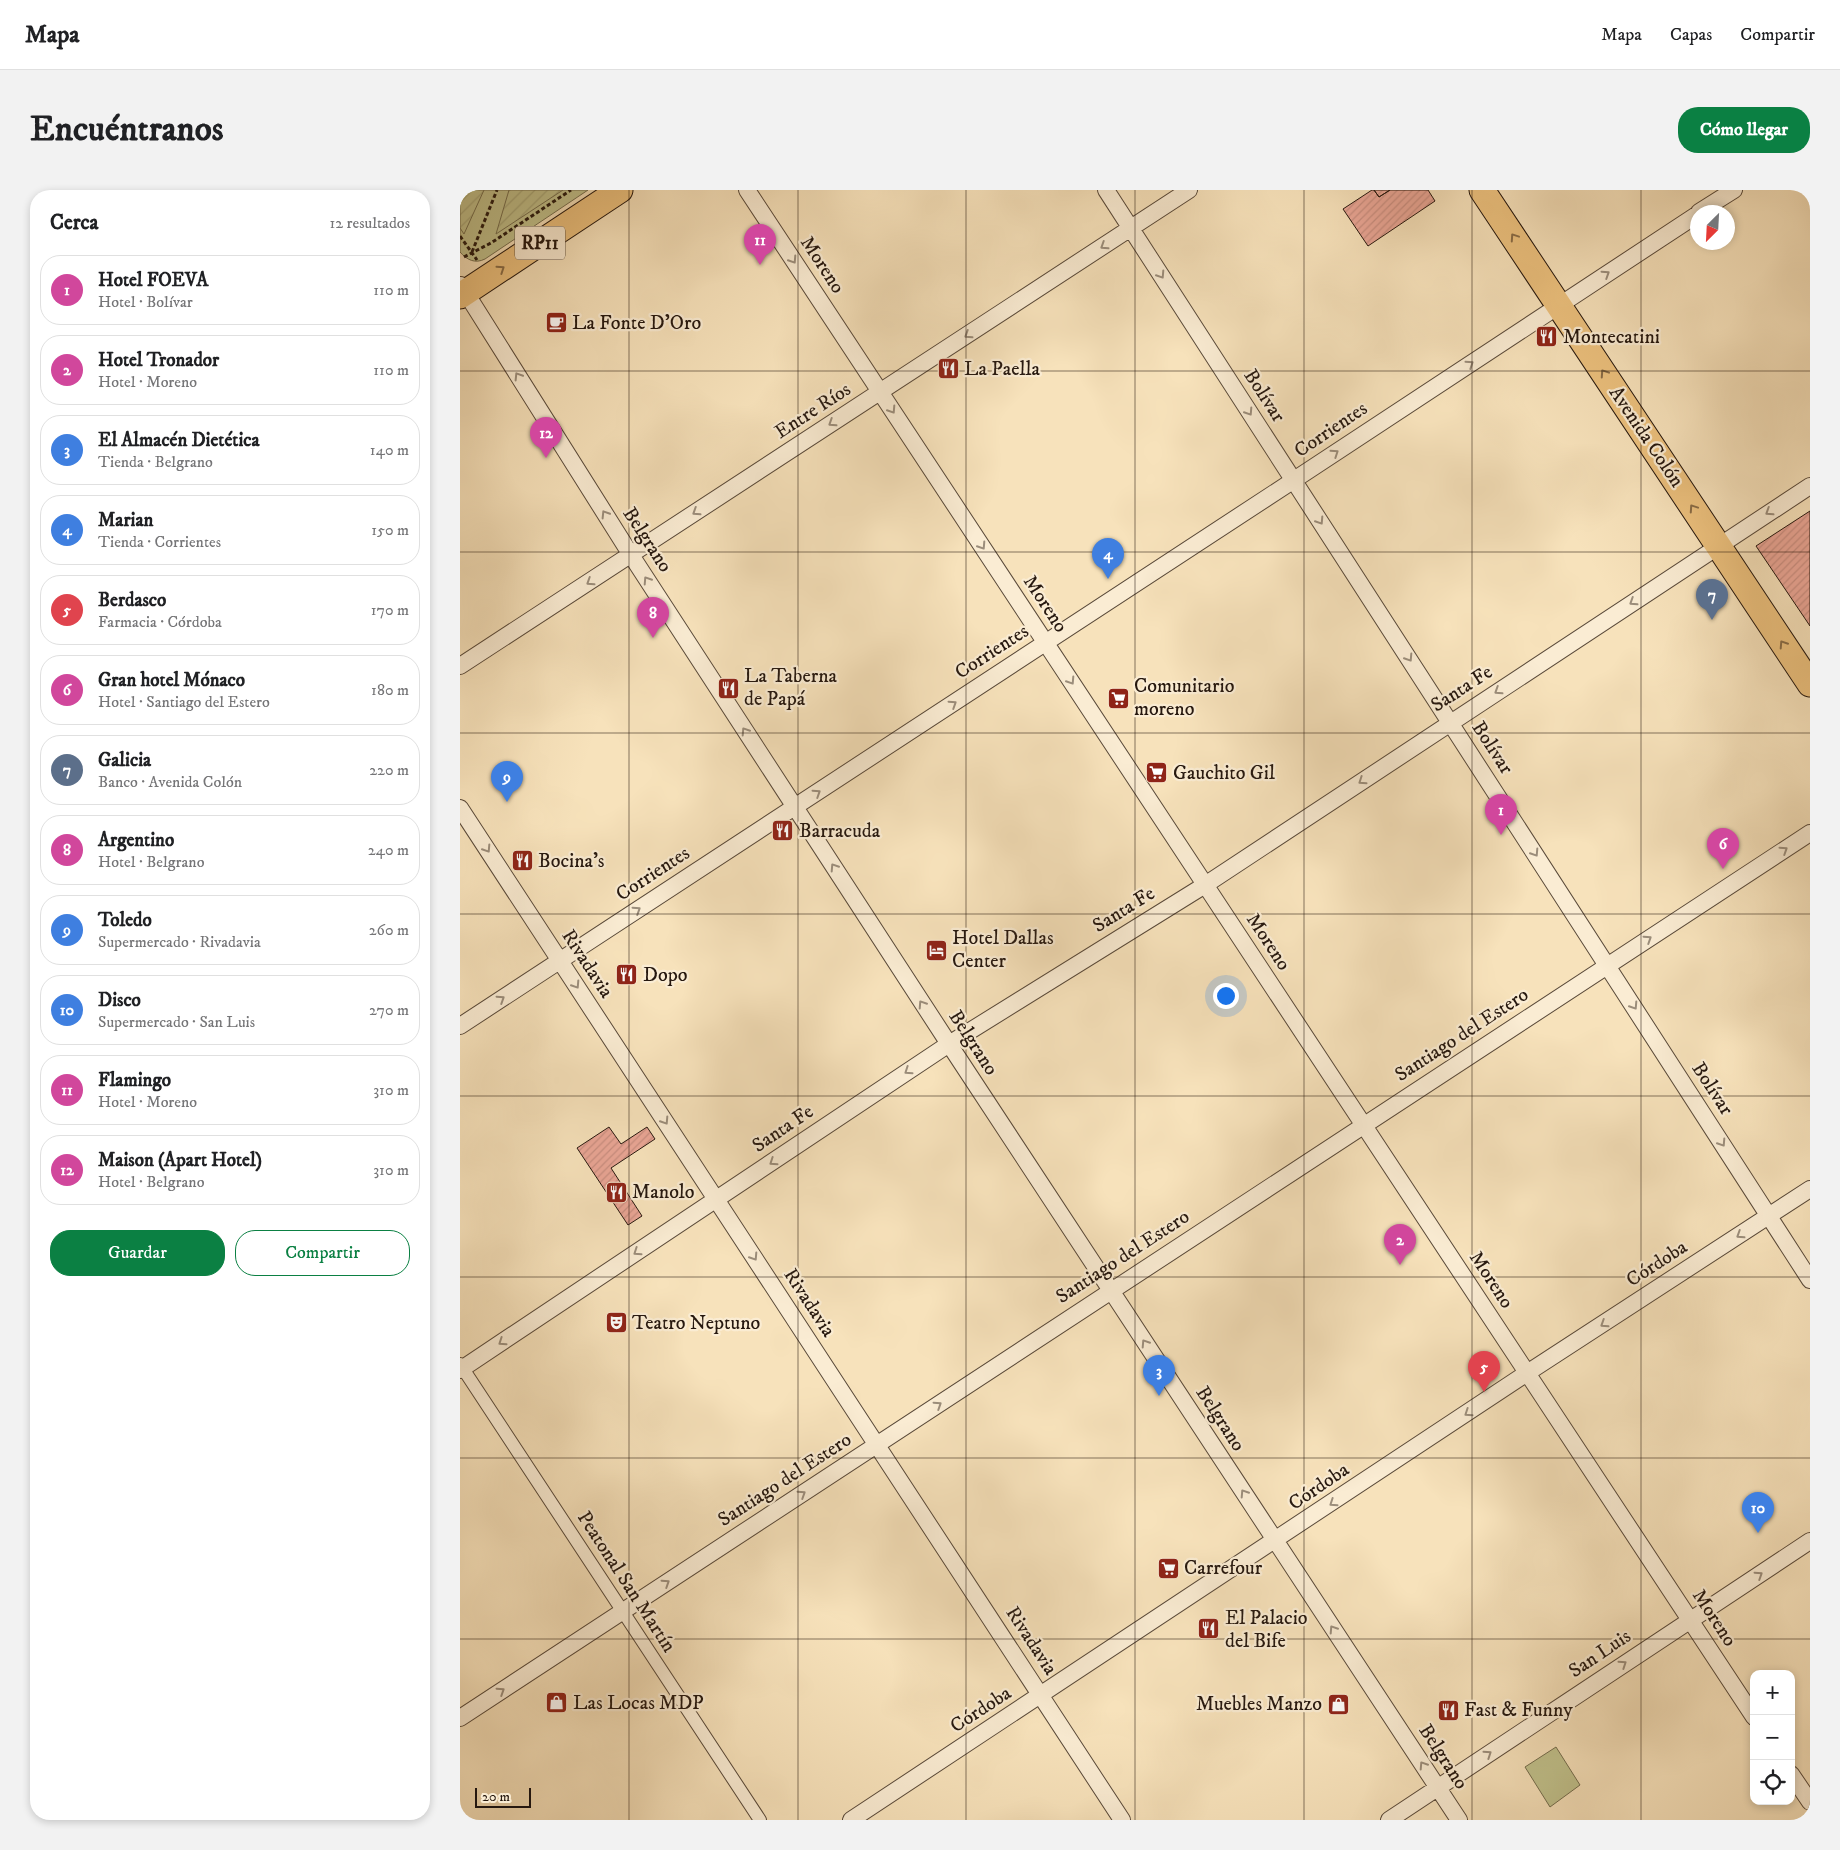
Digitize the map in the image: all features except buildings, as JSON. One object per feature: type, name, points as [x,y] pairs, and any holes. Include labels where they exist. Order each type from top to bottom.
[{"type":"main road","name":"RP11","points":[[462,291],[620,190]]},
{"type":"main road","name":"Avenida Colón","points":[[1482,190],[1810,684]]},
{"type":"street","name":"Moreno","points":[[747,190],[1753,1715]]},
{"type":"street","name":"Bolívar","points":[[1106,190],[1810,1280]]},
{"type":"street","name":"Entre Ríos","points":[[460,666],[1189,190]]},
{"type":"street","name":"Corrientes","points":[[1711,205],[1734,190]]},
{"type":"street","name":"Corrientes","points":[[460,1026],[1046,643],[1690,218]]},
{"type":"street","name":"Belgrano","points":[[462,291],[948,1044],[1459,1820]]},
{"type":"street","name":"Santa Fe","points":[[461,1367],[716,1200],[948,1044],[1206,885],[1450,722],[1810,486]]},
{"type":"street","name":"Rivadavia","points":[[460,808],[1122,1820]]},
{"type":"street","name":"Santiago del Estero","points":[[460,1718],[1810,833]]},
{"type":"street","name":"Córdoba","points":[[851,1820],[1276,1541],[1527,1373],[1810,1189]]},
{"type":"street","name":"Peatonal San Martín","points":[[461,1367],[760,1820]]},
{"type":"street","name":"San Luis","points":[[1389,1820],[1810,1541]]},
{"type":"street","points":[[1795,1780],[1810,1802]]},
{"type":"path","points":[[472,252],[497,190]]},
{"type":"path","points":[[464,257],[491,243],[571,190]]},
{"type":"path","points":[[460,236],[477,261]]},
{"type":"green space","points":[[460,190],[588,190],[485,259],[475,261],[468,259],[460,252]]},
{"type":"green space","points":[[460,190],[484,190],[464,234],[460,228]]},
{"type":"green space","points":[[509,190],[563,190],[496,234]]},
{"type":"green space","points":[[1556,1747],[1580,1785],[1550,1807],[1525,1767]]},
{"type":"place","name":"Flamingo","points":[[760,265]]},
{"type":"place","name":"La Fonte D'Oro","points":[[556,323]]},
{"type":"place","name":"Montecatini","points":[[1547,337]]},
{"type":"place","name":"La Paella","points":[[948,369]]},
{"type":"place","name":"Maison (Apart Hotel)","points":[[546,458]]},
{"type":"place","name":"Marian","points":[[1108,579]]},
{"type":"place","name":"Galicia","points":[[1712,620]]},
{"type":"place","name":"Argentino","points":[[653,638]]},
{"type":"place","name":"La Taberna de Papá","points":[[728,688]]},
{"type":"place","name":"Comunitario moreno","points":[[1118,698]]},
{"type":"place","name":"Gauchito Gil","points":[[1157,773]]},
{"type":"place","name":"Toledo","points":[[507,802]]},
{"type":"place","name":"Barracuda","points":[[783,831]]},
{"type":"place","name":"Hotel FOEVA","points":[[1501,835]]},
{"type":"place","name":"Bocina's","points":[[522,861]]},
{"type":"place","name":"Gran hotel Mónaco","points":[[1723,869]]},
{"type":"place","name":"Hotel Dallas Center","points":[[936,950]]},
{"type":"place","name":"Dopo","points":[[627,975]]},
{"type":"place","name":"Manolo","points":[[616,1192]]},
{"type":"place","name":"Hotel Tronador","points":[[1400,1265]]},
{"type":"place","name":"Teatro Neptuno","points":[[616,1323]]},
{"type":"place","name":"Berdasco","points":[[1484,1392]]},
{"type":"place","name":"El Almacén Dietética","points":[[1159,1396]]},
{"type":"place","name":"Disco","points":[[1758,1533]]},
{"type":"place","name":"Carrefour","points":[[1168,1568]]},
{"type":"place","name":"El Palacio del Bife","points":[[1209,1629]]},
{"type":"place","name":"Las Locas MDP","points":[[557,1703]]},
{"type":"place","name":"Muebles Manzo","points":[[1338,1704]]},
{"type":"place","name":"Fast & Funny","points":[[1448,1710]]}]
